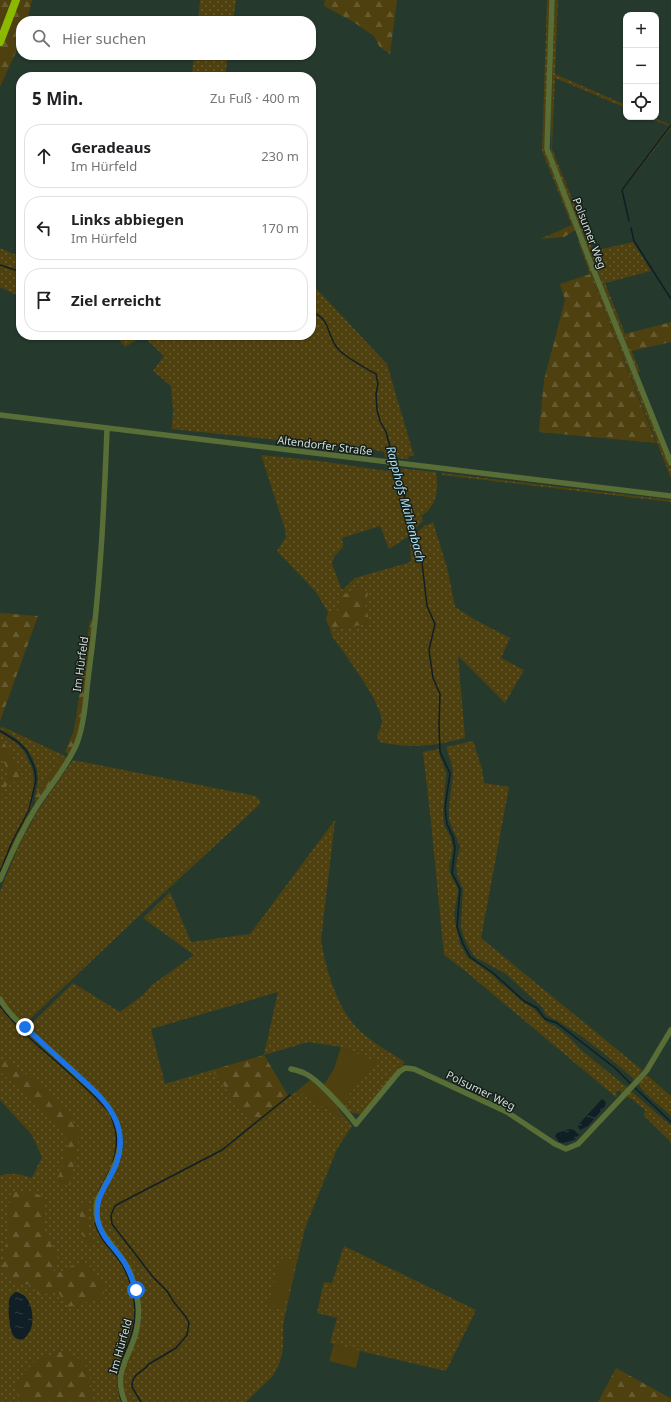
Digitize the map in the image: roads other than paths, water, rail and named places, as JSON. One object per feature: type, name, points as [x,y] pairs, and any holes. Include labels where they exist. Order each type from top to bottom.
[{"type":"highway","points":[[0,42],[16,0]]},
{"type":"street","name":"Polsumer Weg","points":[[552,0],[547,149],[587,254],[671,463]]},
{"type":"street","name":"Altendorfer Straße","points":[[0,415],[671,496]]},
{"type":"street","name":"Im Hürfeld","points":[[0,880],[23,830],[70,758],[78,742],[96,621],[107,429]]},
{"type":"street","name":"Im Hürfeld","points":[[0,999],[12,1016],[97,1093],[110,1108],[118,1124],[120,1139],[119,1155],[115,1167],[100,1196],[97,1210],[98,1222],[102,1234],[122,1258],[129,1270],[136,1290],[138,1315],[135,1335],[123,1365],[121,1376],[121,1392],[125,1402]]},
{"type":"street","name":"Polsumer Weg","points":[[291,1069],[304,1073],[315,1081],[356,1124],[399,1072],[405,1068],[414,1069],[507,1112],[554,1144],[566,1149],[578,1144],[641,1077],[647,1070],[671,1030]]},
{"type":"water","points":[[602,1099],[606,1102],[605,1106],[588,1126],[580,1130],[578,1127],[579,1124]]},
{"type":"water","points":[[570,1129],[574,1130],[579,1135],[574,1140],[563,1143],[559,1142],[555,1136],[557,1133]]},
{"type":"water","points":[[15,1292],[20,1293],[27,1299],[30,1304],[32,1314],[32,1327],[24,1339],[14,1337],[10,1322],[9,1300]]},
{"type":"waterway","points":[[629,221],[622,190],[671,125]]},
{"type":"waterway","points":[[631,228],[634,241],[671,299]]},
{"type":"waterway","points":[[0,265],[16,270]]},
{"type":"waterway","name":"Rapphofs Mühlenbach","points":[[316,314],[326,323],[332,339],[339,350],[361,366],[376,374],[378,384],[376,394],[377,410],[380,421],[386,432],[394,461]]},
{"type":"waterway","name":"Rapphofs Mühlenbach","points":[[395,464],[405,499],[409,525],[421,554],[427,606],[435,624],[429,650],[433,678],[440,694],[440,752],[450,773],[445,808],[447,824],[453,837],[455,848],[452,873],[460,889],[457,927],[463,944],[470,957],[493,973],[524,1001],[537,1008],[545,1019],[557,1023],[615,1068],[631,1084]]},
{"type":"waterway","points":[[0,731],[18,742],[26,750],[35,770],[36,780],[29,810],[12,842],[0,872]]},
{"type":"waterway","points":[[0,1006],[25,1034],[82,1085],[109,1112]]},
{"type":"waterway","name":"Rapphofs Mühlenbach","points":[[634,1087],[671,1122]]},
{"type":"waterway","points":[[141,1402],[132,1387],[134,1378],[149,1364],[176,1348],[187,1335],[189,1323],[167,1291],[153,1277],[112,1224],[111,1215],[115,1206],[222,1150],[290,1095]]},
{"type":"waterway","points":[[111,1116],[115,1128],[116,1139],[116,1150],[113,1162]]},
{"type":"waterway","points":[[99,1191],[111,1168]]},
{"type":"waterway","points":[[95,1222],[100,1235],[121,1262],[130,1283],[134,1299],[134,1323],[120,1366],[118,1377],[122,1402]]}]
